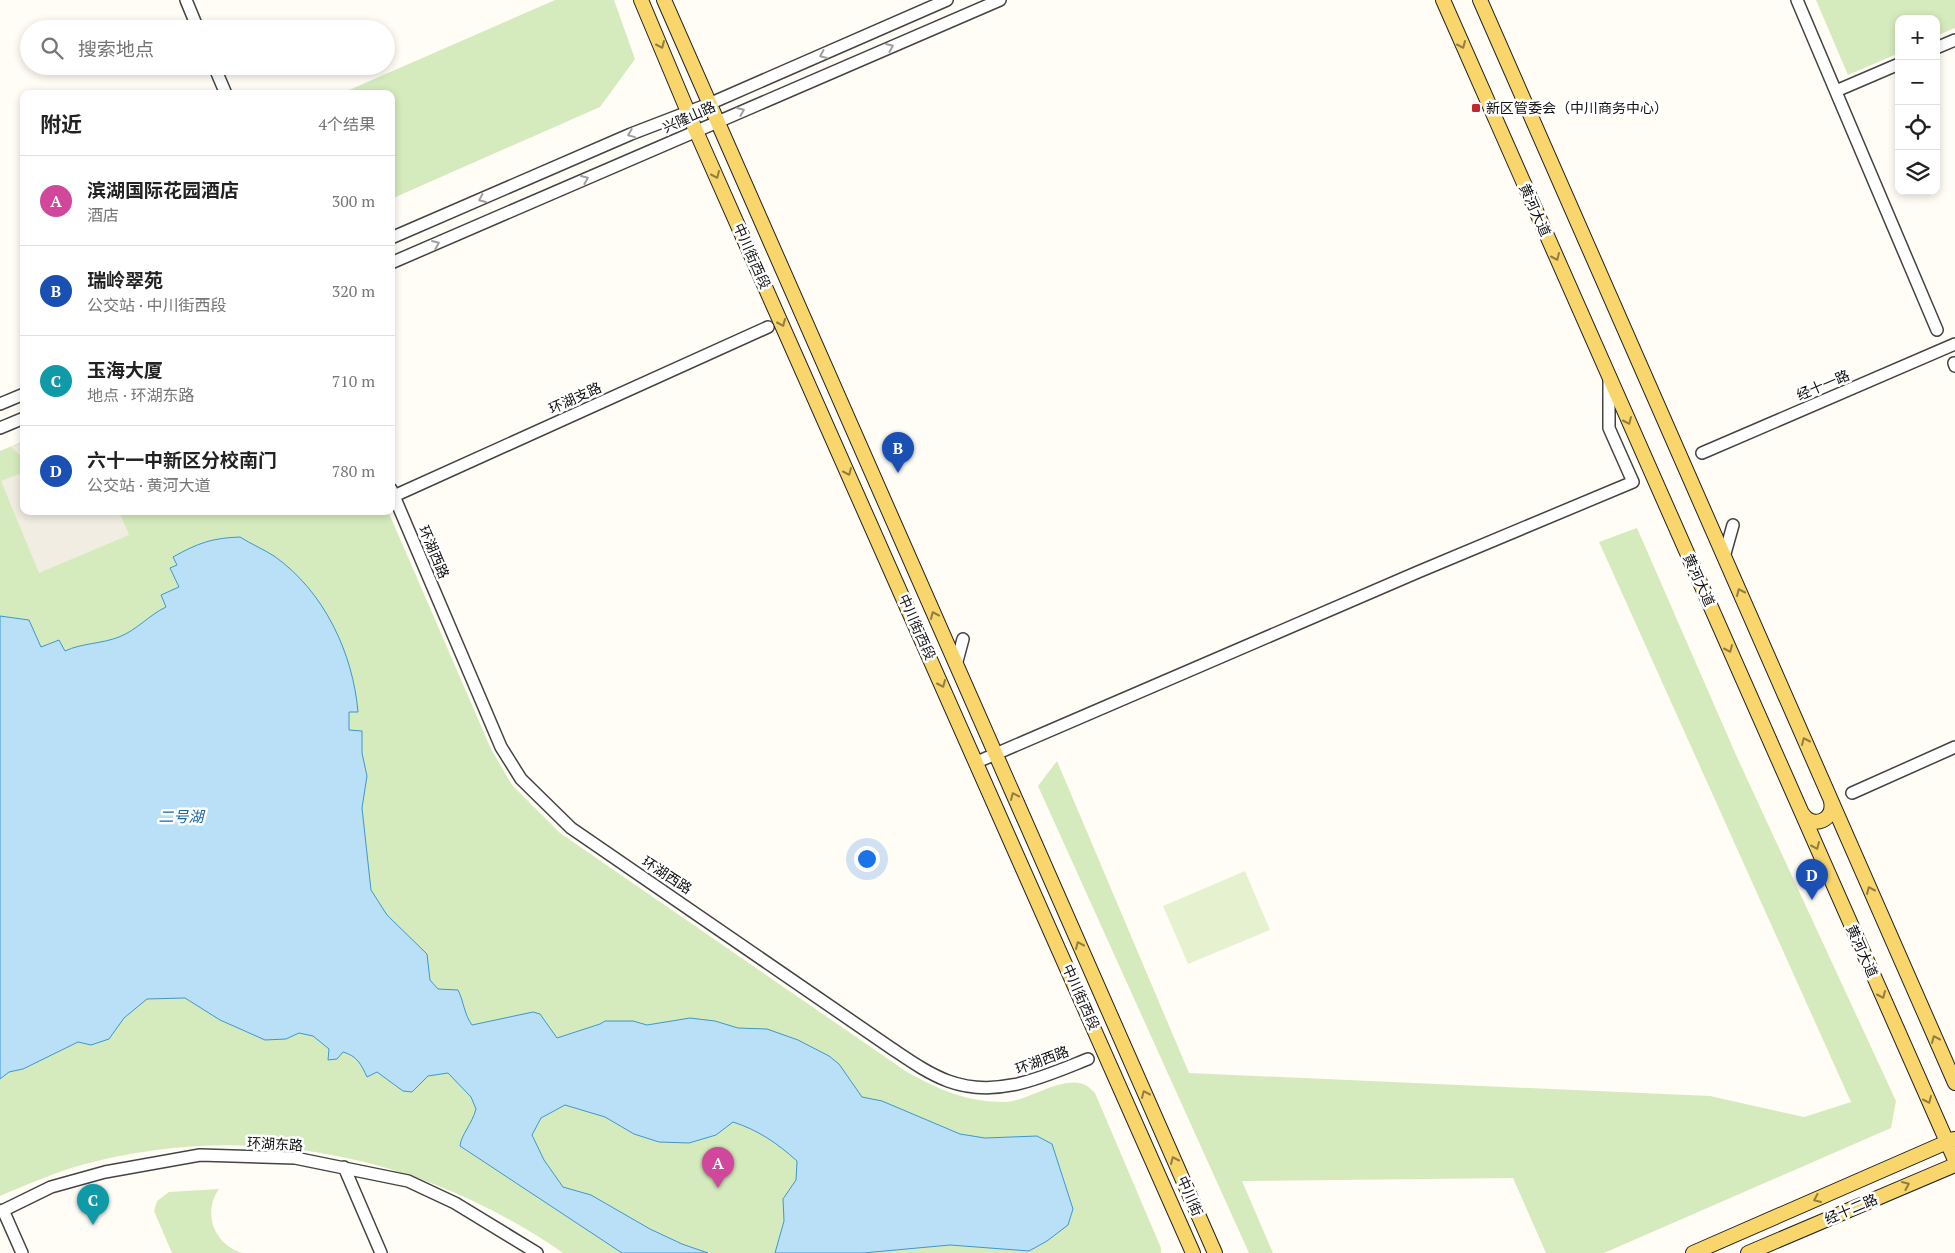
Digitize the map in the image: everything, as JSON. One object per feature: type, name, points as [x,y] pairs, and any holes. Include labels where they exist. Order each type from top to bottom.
[{"type":"main road","name":"中川街西段","points":[[641,0],[696,130],[1193,1253]]},
{"type":"main road","name":"中川街西段","points":[[664,0],[1164,1138]]},
{"type":"main road","name":"黄河大道","points":[[1443,0],[1801,812],[1951,1141],[1955,1160]]},
{"type":"main road","points":[[1480,0],[1955,1084]]},
{"type":"main road","points":[[672,70],[680,72],[687,70],[691,63]]},
{"type":"main road","points":[[1801,812],[1809,820],[1820,822],[1825,820],[1831,811],[1831,800]]},
{"type":"main road","name":"中川街","points":[[1164,1138],[1215,1253]]},
{"type":"main road","points":[[1693,1253],[1951,1141]]},
{"type":"main road","name":"经十二路","points":[[1748,1253],[1955,1165]]},
{"type":"street","points":[[186,0],[194,20]]},
{"type":"street","name":"兴隆山路","points":[[395,236],[631,134],[709,104],[947,0]]},
{"type":"street","name":"兴隆山路","points":[[395,261],[1000,0]]},
{"type":"street","points":[[1798,0],[1937,330]]},
{"type":"street","points":[[1940,46],[1955,40]]},
{"type":"street","points":[[1836,91],[1895,66]]},
{"type":"street","points":[[218,75],[224,90]]},
{"type":"street","name":"环湖支路","points":[[395,492],[768,327]]},
{"type":"street","name":"经十一路","points":[[1702,454],[1955,344]]},
{"type":"street","points":[[977,762],[1418,572],[1633,482],[1609,428],[1609,376]]},
{"type":"street","points":[[0,404],[20,396]]},
{"type":"street","points":[[0,428],[20,420]]},
{"type":"street","name":"环湖西路","points":[[395,498],[501,747],[527,785],[571,828],[891,1048],[928,1072],[948,1081],[968,1086],[1006,1087],[1050,1074],[1088,1059]]},
{"type":"street","points":[[1724,557],[1734,525]]},
{"type":"street","points":[[956,664],[963,640]]},
{"type":"street","points":[[1852,793],[1955,747]]},
{"type":"street","name":"环湖东路","points":[[2,1211],[51,1188],[105,1172],[200,1155],[295,1158],[408,1181],[455,1203],[537,1253]]},
{"type":"street","points":[[344,1167],[381,1253]]},
{"type":"street","points":[[2,1211],[22,1253]]},
{"type":"green space","points":[[555,0],[614,0],[635,59],[600,107],[395,197],[395,90],[349,90],[383,75],[395,75],[395,70]]},
{"type":"green space","points":[[1816,0],[1955,0],[1955,28],[1940,34],[1940,15],[1895,15],[1895,55],[1848,75]]},
{"type":"green space","points":[[20,443],[20,515],[390,515],[491,749],[512,785],[560,833],[907,1072],[931,1084],[954,1094],[978,1100],[1005,1102],[1024,1098],[1065,1083],[1074,1082],[1088,1086],[1095,1093],[1161,1248],[1161,1253],[563,1253],[509,1219],[452,1191],[393,1170],[332,1155],[270,1147],[207,1146],[144,1152],[71,1168],[0,1196],[0,451]]},
{"type":"green space","points":[[1637,528],[1736,755],[1896,1101],[1891,1128],[1604,1253],[1546,1253],[1513,1178],[1242,1181],[1273,1253],[1249,1253],[1038,786],[1057,761],[1189,1073],[1710,1096],[1804,1117],[1851,1102],[1599,542]]},
{"type":"green space","points":[[1245,871],[1270,930],[1188,964],[1163,906]]},
{"type":"green space","points":[[219,1189],[211,1208],[214,1227],[224,1243],[242,1253],[172,1253],[154,1211],[157,1201],[169,1192]]},
{"type":"shaded area","points":[[20,444],[20,455],[11,447]]},
{"type":"shaded area","points":[[20,474],[20,515],[121,515],[129,535],[39,573],[1,481]]},
{"type":"water","name":"二号湖","points":[[240,537],[274,556],[292,570],[308,587],[333,625],[350,668],[355,690],[358,712],[349,712],[349,730],[362,731],[362,753],[367,776],[362,808],[371,890],[387,915],[427,954],[430,980],[438,989],[458,990],[467,1017],[472,1025],[533,1012],[540,1014],[557,1038],[605,1021],[633,1021],[647,1025],[690,1018],[715,1021],[738,1028],[767,1029],[798,1040],[829,1056],[839,1064],[862,1097],[882,1101],[960,1134],[985,1138],[1037,1136],[1052,1144],[1073,1209],[1068,1225],[1047,1241],[1029,1251],[950,1245],[863,1253],[775,1253],[784,1221],[783,1199],[796,1180],[797,1161],[775,1143],[751,1129],[733,1122],[716,1135],[689,1143],[659,1142],[634,1134],[605,1117],[565,1105],[541,1118],[532,1135],[544,1160],[563,1187],[591,1195],[650,1229],[682,1244],[708,1253],[622,1253],[460,1146],[476,1109],[471,1097],[448,1073],[428,1076],[412,1092],[403,1091],[377,1072],[367,1077],[358,1061],[348,1054],[343,1052],[337,1059],[328,1060],[329,1049],[313,1036],[299,1033],[286,1039],[265,1040],[220,1020],[185,998],[147,999],[124,1018],[109,1039],[91,1045],[78,1042],[23,1069],[9,1072],[0,1079],[0,616],[29,620],[41,647],[59,640],[65,651],[78,646],[119,637],[166,607],[161,595],[179,587],[170,568],[177,565],[173,557],[205,542]]},
{"type":"place","name":"新区管委会（中川商务中心）","points":[[1476,108]]},
{"type":"place","name":"瑞岭翠苑","points":[[898,473]]},
{"type":"place","name":"六十一中新区分校南门","points":[[1812,900]]},
{"type":"place","name":"滨湖国际花园酒店","points":[[718,1188]]},
{"type":"place","name":"玉海大厦","points":[[93,1225]]}]
